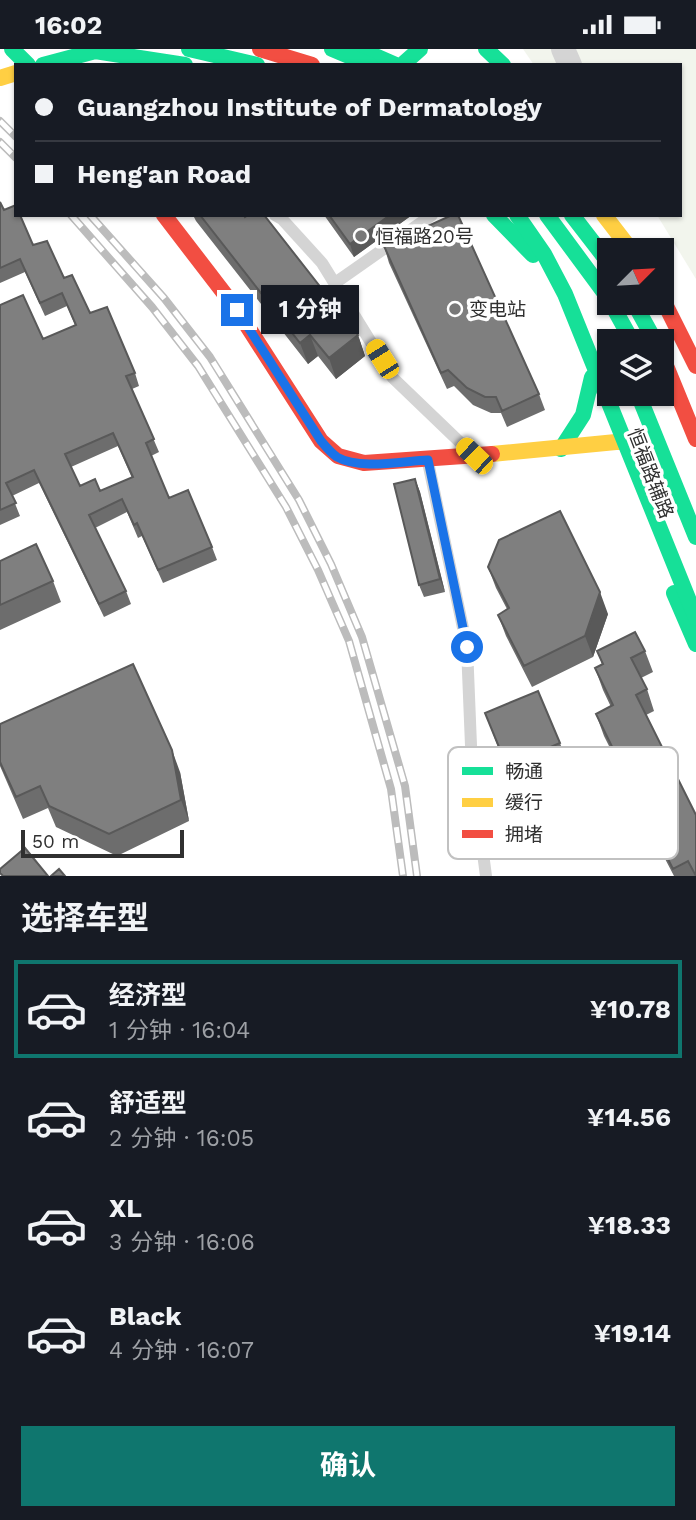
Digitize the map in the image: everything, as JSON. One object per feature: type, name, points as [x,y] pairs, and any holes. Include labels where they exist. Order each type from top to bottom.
[{"type":"main road","points":[[189,49],[248,63]]},
{"type":"main road","points":[[260,49],[306,63]]},
{"type":"main road","points":[[332,49],[390,63]]},
{"type":"main road","points":[[404,63],[420,49]]},
{"type":"main road","points":[[486,49],[501,63]]},
{"type":"main road","points":[[51,63],[94,52],[171,63]]},
{"type":"main road","points":[[0,53],[19,57]]},
{"type":"main road","points":[[0,78],[19,57]]},
{"type":"main road","points":[[166,217],[237,310],[310,425],[328,450],[337,457],[349,462],[373,463],[561,449],[616,442],[696,446]]},
{"type":"main road","name":"恒福路辅路","points":[[496,217],[537,260],[554,285],[597,292],[592,377],[696,644]]},
{"type":"main road","points":[[519,217],[544,254],[565,294],[696,618]]},
{"type":"main road","points":[[520,217],[597,292]]},
{"type":"main road","points":[[548,217],[597,292]]},
{"type":"main road","points":[[573,217],[597,292]]},
{"type":"main road","points":[[606,217],[622,238]]},
{"type":"main road","points":[[622,217],[632,238]]},
{"type":"main road","points":[[670,315],[696,366]]},
{"type":"main road","points":[[561,449],[583,420],[592,377]]},
{"type":"main road","points":[[674,385],[696,439]]},
{"type":"main road","points":[[643,406],[696,537]]},
{"type":"main road","points":[[659,406],[665,419]]},
{"type":"main road","points":[[684,464],[696,496]]},
{"type":"lane","points":[[278,217],[322,263],[393,378],[474,456]]},
{"type":"lane","points":[[335,283],[429,217]]},
{"type":"lane","points":[[428,460],[467,647],[471,747]]},
{"type":"shaded area","points":[[523,49],[696,49],[696,279],[674,243],[674,238],[671,238],[658,217],[682,217],[682,63],[533,63]]},
{"type":"building","points":[[0,202],[4,210],[14,206],[14,217],[21,217],[33,245],[47,241],[64,278],[72,275],[90,313],[107,307],[135,373],[126,376],[154,439],[146,443],[169,498],[188,490],[212,547],[158,570],[137,523],[134,525],[122,499],[89,515],[126,591],[99,604],[34,470],[6,483],[16,503],[0,510],[0,305],[23,295],[43,339],[76,325],[62,293],[40,303],[20,259],[0,268]],"holes":[[[113,433],[133,477],[100,491],[95,479],[80,486],[65,454]]]},
{"type":"building","points":[[202,217],[266,217],[358,335],[329,358],[310,335],[300,343]]},
{"type":"building","points":[[330,217],[387,217],[350,244]]},
{"type":"building","name":"变电站","points":[[448,217],[459,217],[539,394],[502,411],[496,397],[485,397],[467,388],[448,370],[441,373],[384,246]]},
{"type":"building","points":[[415,479],[440,579],[419,585],[394,484]]},
{"type":"building","points":[[560,511],[600,592],[585,636],[524,666],[498,615],[509,608],[488,567],[499,540]]},
{"type":"building","points":[[36,544],[53,581],[0,605],[0,561]]},
{"type":"building","points":[[635,632],[645,651],[631,658],[647,689],[636,695],[662,747],[612,747],[596,714],[613,705],[595,668],[603,664],[597,651]]},
{"type":"building","points":[[133,664],[172,750],[181,800],[109,834],[49,806],[40,786],[16,797],[0,762],[0,724]]},
{"type":"building","points":[[538,691],[560,743],[551,747],[499,747],[485,713]]},
{"type":"building","points":[[678,779],[696,815],[696,876],[688,861],[673,869],[668,859],[678,859]]},
{"type":"building","points":[[25,848],[48,876],[3,876],[0,873],[0,869]]},
{"type":"building","points":[[59,869],[65,876],[51,876]]},
{"type":"railway","points":[[0,121],[14,135]]},
{"type":"railway","points":[[0,142],[14,156]]},
{"type":"railway","points":[[73,217],[152,307],[198,366],[286,507],[318,570],[349,641],[391,789],[403,876]]},
{"type":"railway","points":[[92,217],[164,298],[210,357],[299,500],[331,564],[362,637],[405,786],[417,876]]},
{"type":"traffic: fast","points":[[12,49],[26,63]]},
{"type":"traffic: fast","points":[[50,63],[103,49]]},
{"type":"traffic: fast","points":[[189,49],[248,63]]},
{"type":"traffic: fast","points":[[332,49],[365,63]]},
{"type":"traffic: fast","points":[[359,49],[391,63]]},
{"type":"traffic: fast","points":[[404,63],[420,49]]},
{"type":"traffic: fast","points":[[486,49],[501,63]]},
{"type":"traffic: fast","points":[[95,51],[172,63]]},
{"type":"traffic: fast","points":[[496,217],[533,255]]},
{"type":"traffic: fast","points":[[518,217],[544,254],[565,294],[696,618]]},
{"type":"traffic: fast","points":[[548,217],[597,283]]},
{"type":"traffic: fast","points":[[574,217],[597,247]]},
{"type":"traffic: fast","points":[[618,315],[625,329]]},
{"type":"traffic: fast","points":[[641,315],[648,329]]},
{"type":"traffic: fast","points":[[561,449],[583,415],[592,377]]},
{"type":"traffic: fast","points":[[643,406],[696,537]]},
{"type":"traffic: fast","points":[[674,593],[696,644]]},
{"type":"traffic: slow","points":[[0,78],[14,74]]},
{"type":"traffic: slow","points":[[606,217],[622,238]]},
{"type":"traffic: slow","points":[[492,454],[616,442],[651,442]]},
{"type":"traffic: jam","points":[[260,49],[306,63]]},
{"type":"traffic: jam","points":[[166,217],[237,310],[321,441],[338,456],[364,463],[492,454]]},
{"type":"traffic: jam","points":[[670,315],[696,366]]},
{"type":"traffic: jam","points":[[674,385],[696,439]]},
{"type":"place","name":"恒福路20号","points":[[361,236]]},
{"type":"place","name":"变电站","points":[[455,309]]},
{"type":"route","points":[[237,310],[328,450],[349,462],[428,460],[467,647]]}]
